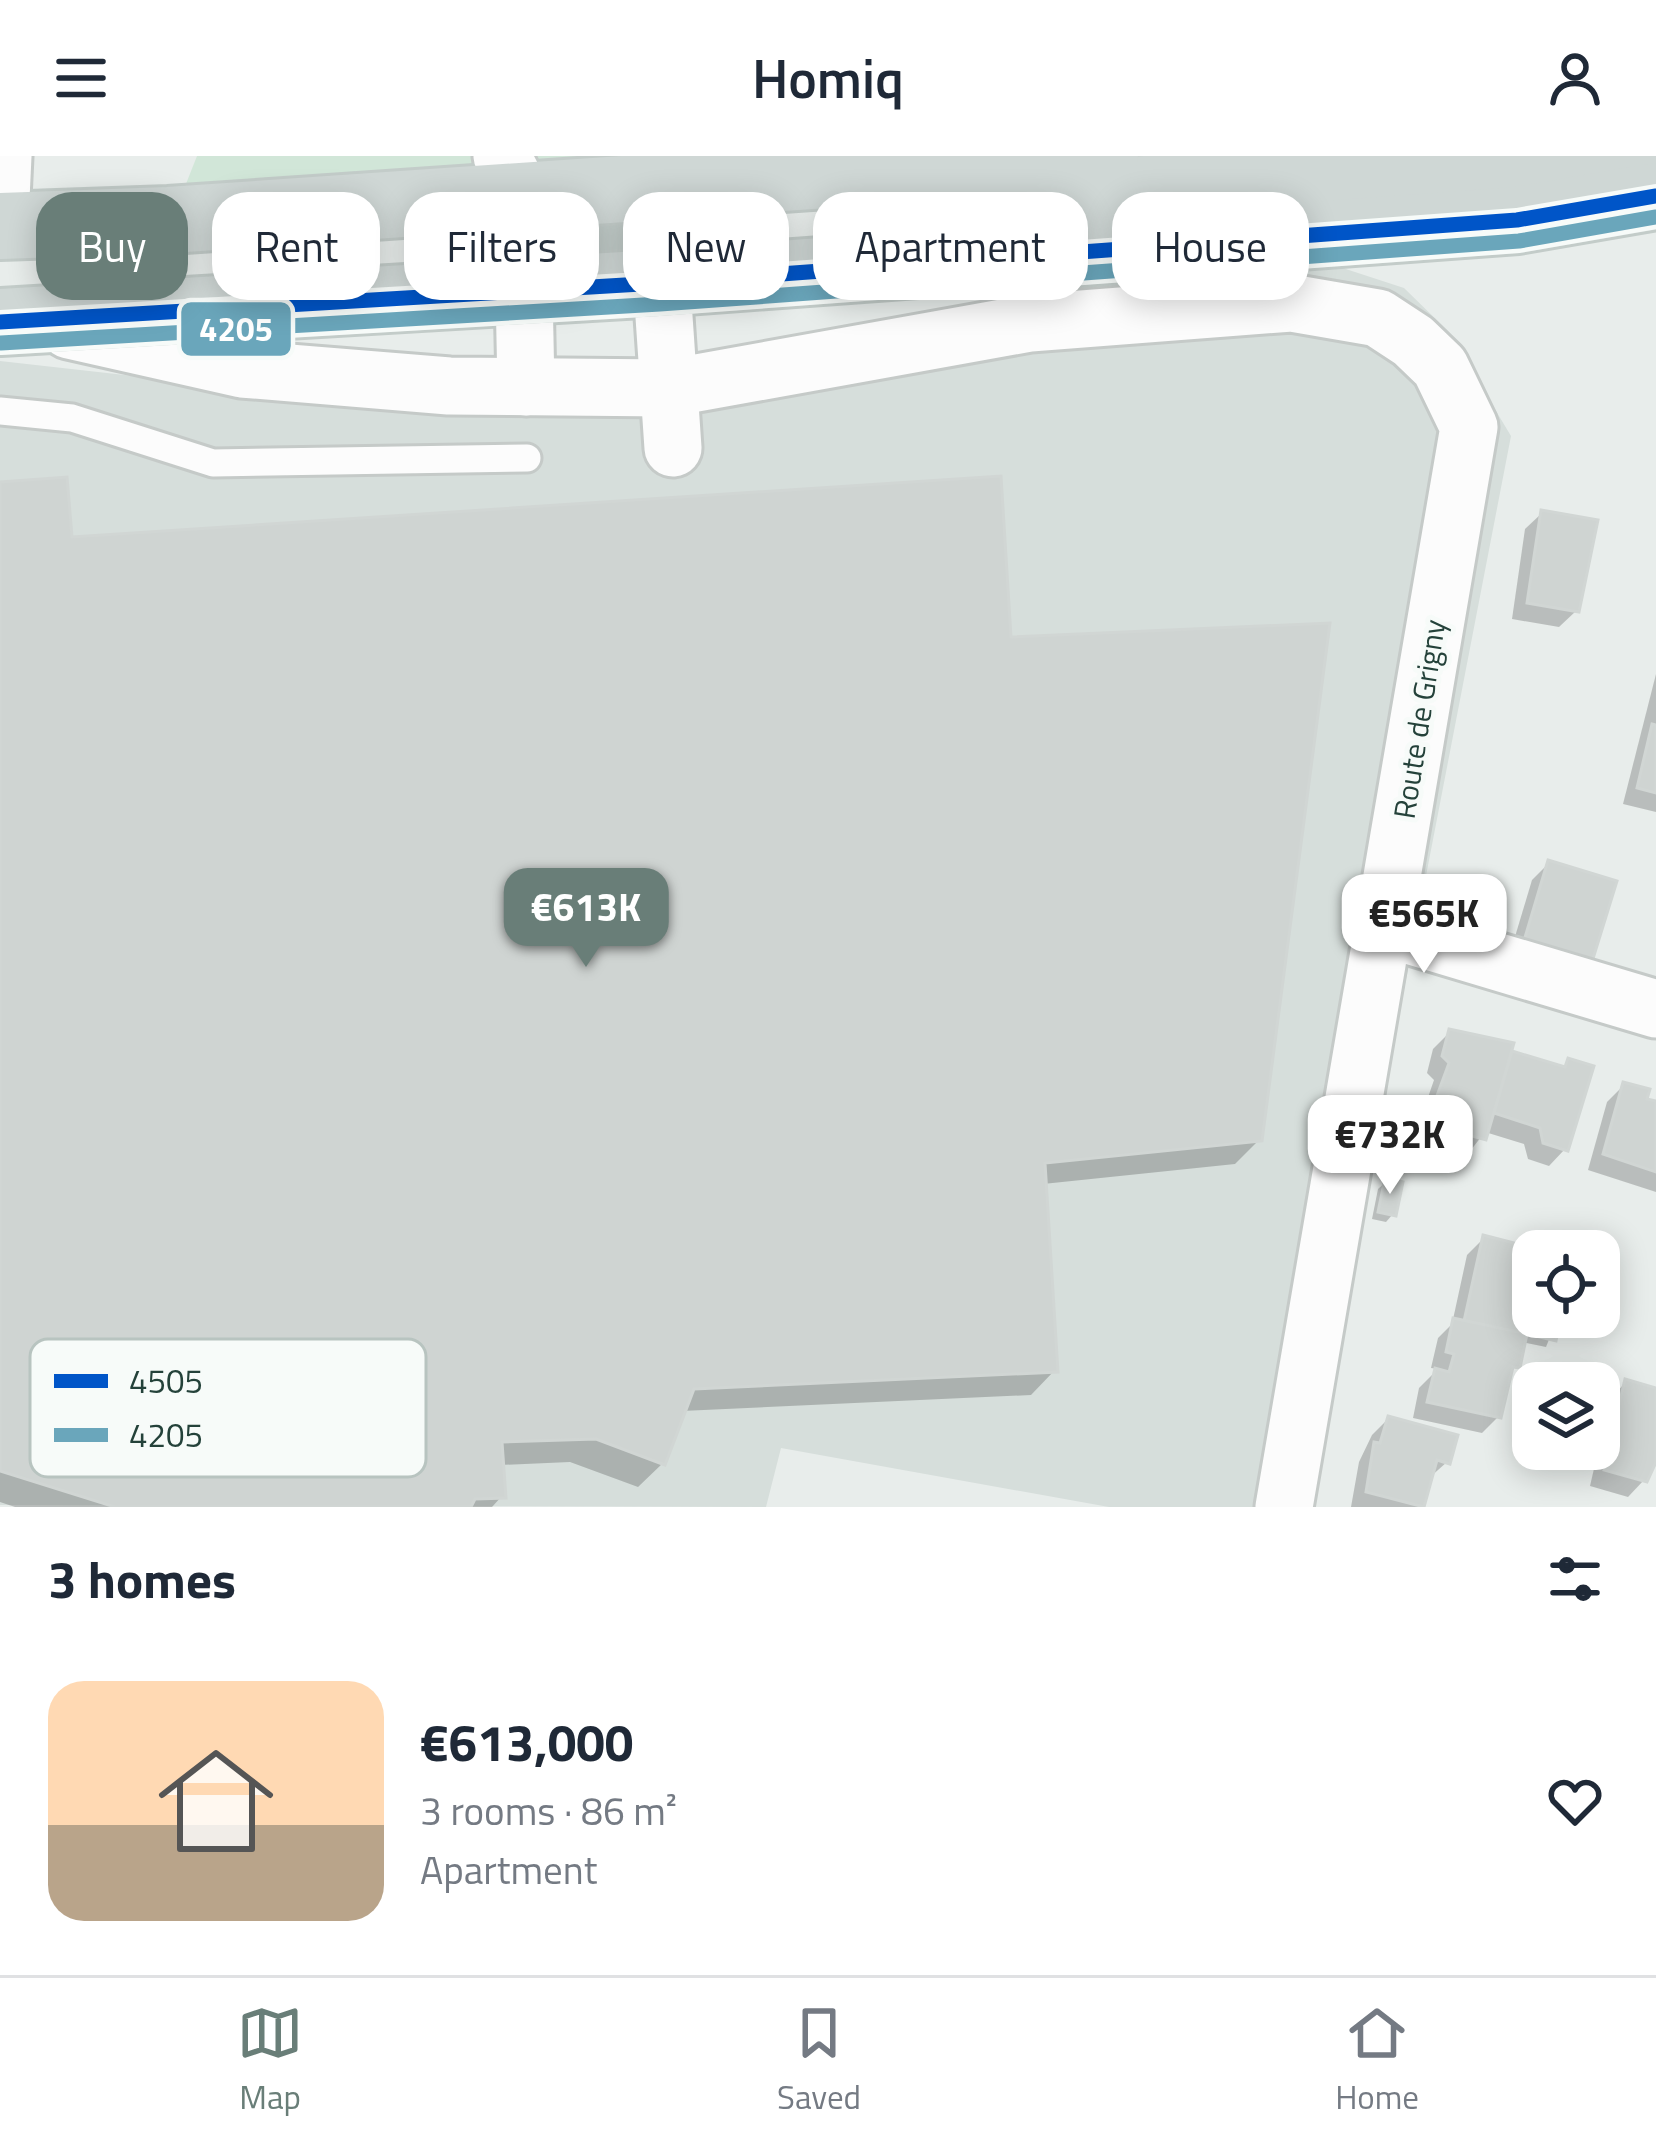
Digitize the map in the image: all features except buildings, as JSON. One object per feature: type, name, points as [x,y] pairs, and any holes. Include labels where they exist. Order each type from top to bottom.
[{"type":"main road","points":[[789,202],[1106,156]]},
{"type":"main road","points":[[789,210],[1531,160],[1656,157]]},
{"type":"main road","points":[[0,223],[512,176],[623,204]]},
{"type":"main road","points":[[789,218],[1517,220],[1656,196]]},
{"type":"main road","points":[[7,299],[404,253]]},
{"type":"main road","points":[[7,299],[404,291]]},
{"type":"street","points":[[0,223],[3,156]]},
{"type":"street","points":[[7,299],[242,369],[449,386],[669,388]]},
{"type":"street","points":[[526,386],[527,300]]},
{"type":"street","points":[[673,300],[669,388],[673,448]]},
{"type":"street","name":"Route de Grigny","points":[[669,388],[1030,322],[1291,303],[1378,318],[1413,341],[1440,368],[1469,428],[1284,1507]]},
{"type":"street","points":[[1384,928],[1656,1009]]},
{"type":"lane","points":[[0,411],[72,418],[213,463],[526,458]]},
{"type":"shaded area","points":[[1309,257],[1404,288],[1448,331],[1511,436],[1304,1507],[1109,1507],[781,1448],[766,1507],[0,1505],[0,361],[357,401],[788,382],[1130,300],[1309,300]]},
{"type":"green space","points":[[197,156],[830,156],[286,192],[212,192],[212,197],[188,198],[188,192],[183,192]]},
{"type":"tunnel","points":[[599,224],[623,223]]},
{"type":"transit line","name":"4505","points":[[0,322],[658,283],[1517,220],[1656,196]]},
{"type":"transit line","name":"4205","points":[[1,343],[660,304],[1519,241],[1656,217]]}]
